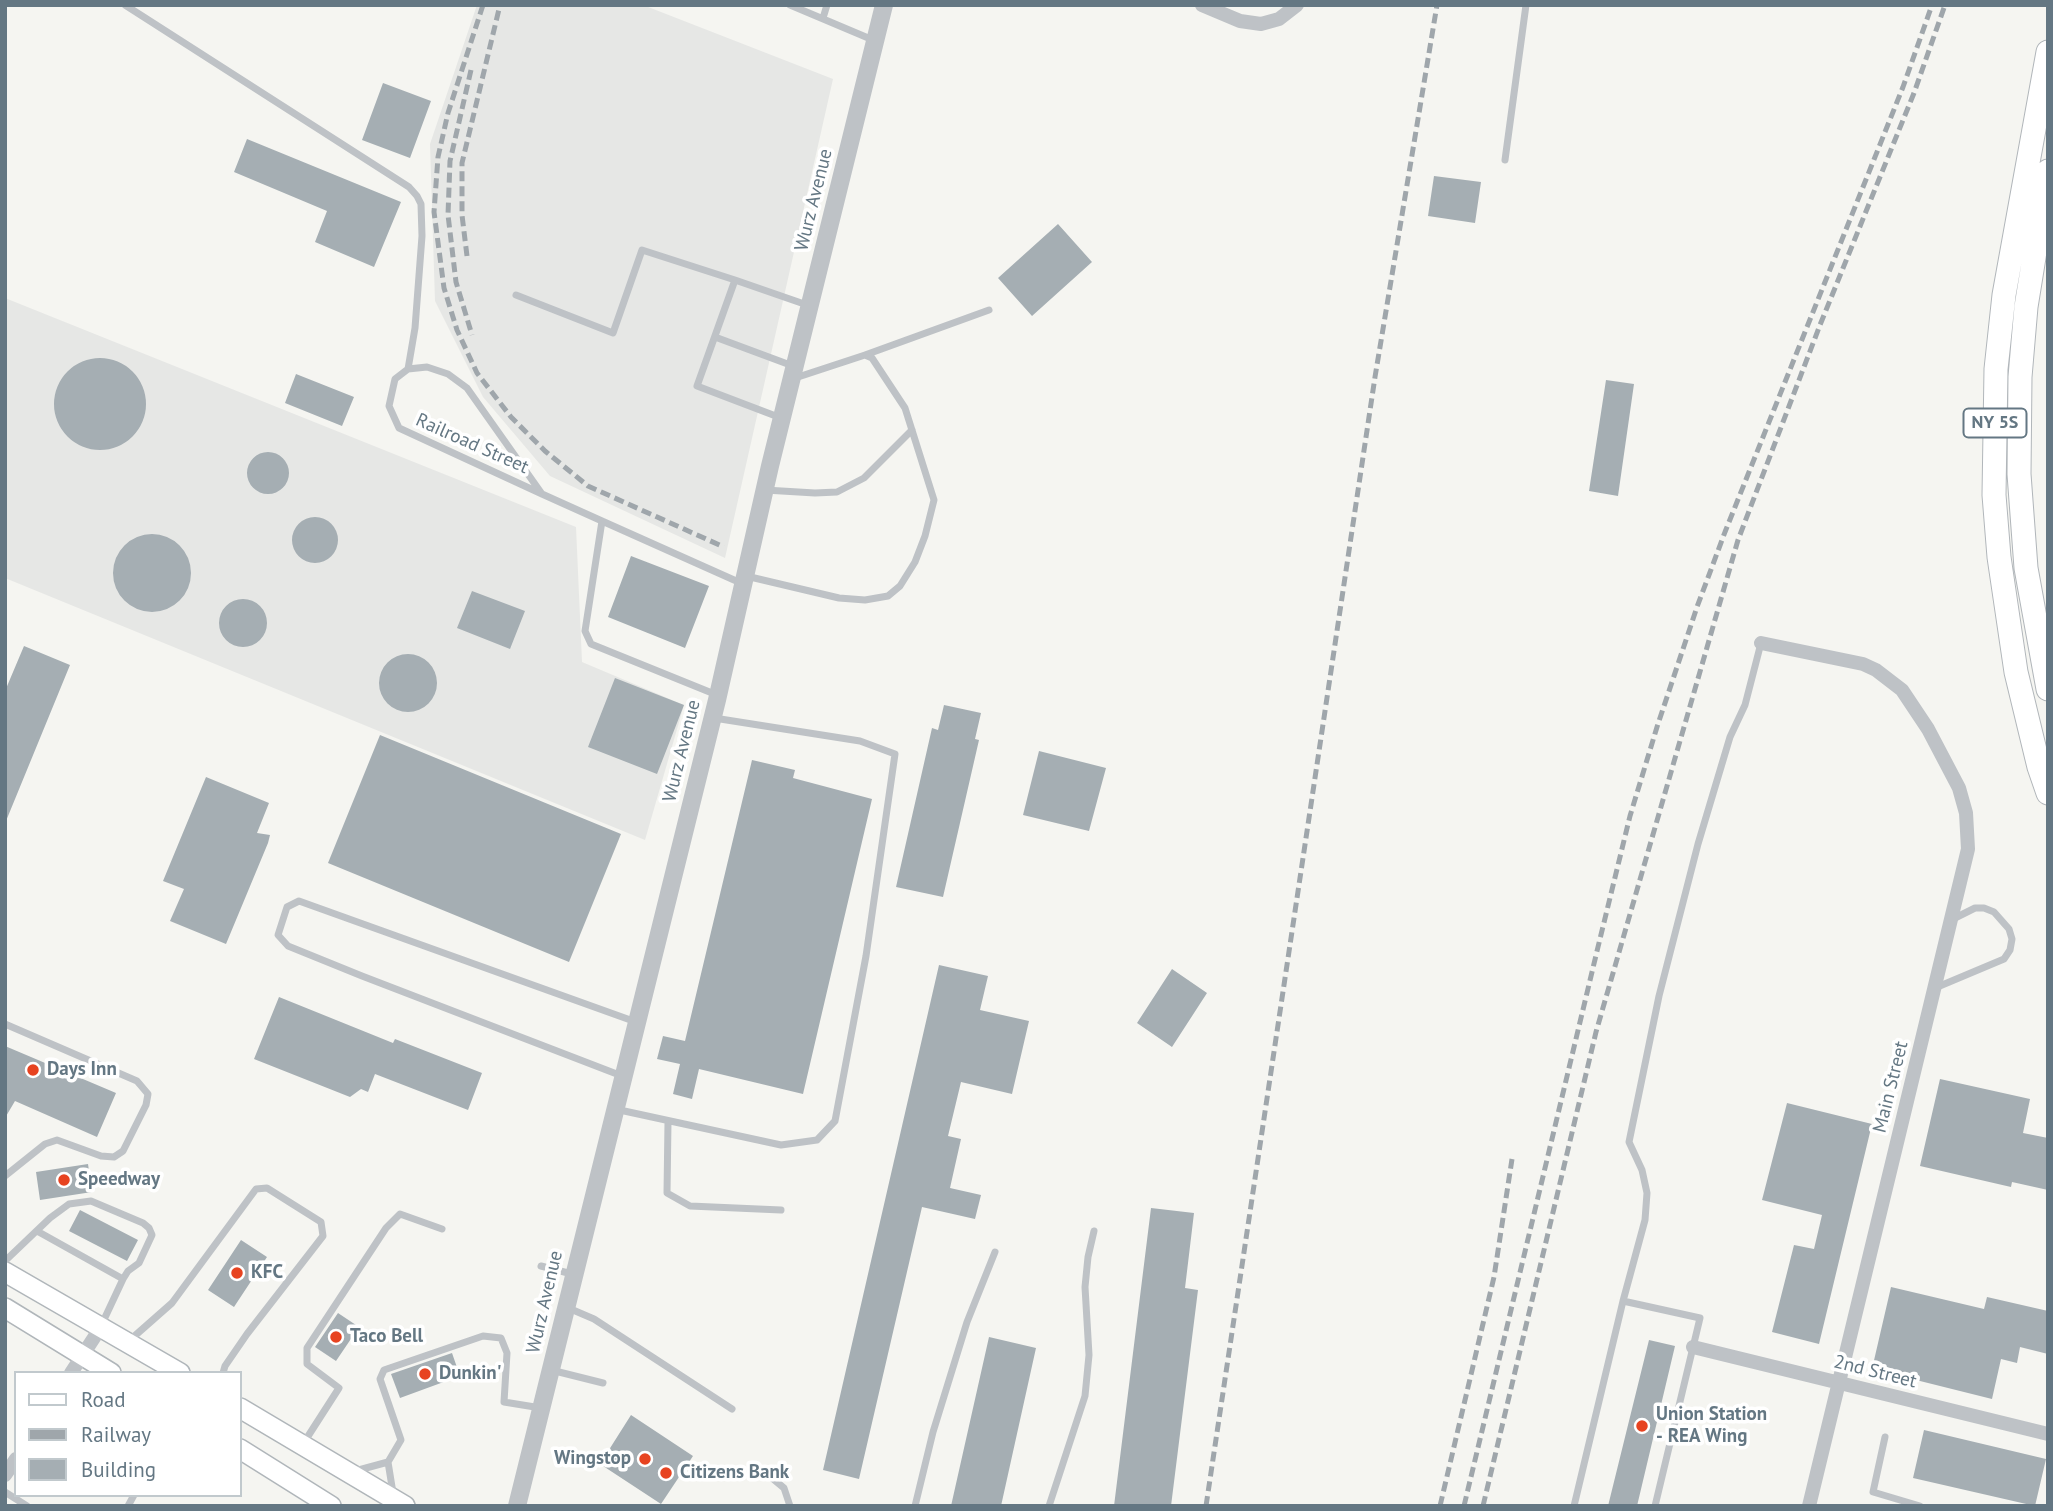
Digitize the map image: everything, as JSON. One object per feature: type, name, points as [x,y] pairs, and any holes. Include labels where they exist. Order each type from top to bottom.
[{"type":"main road","name":"NY 5S","points":[[2048,52],[2004,295],[1996,369],[1994,495],[1999,556],[2016,672],[2048,793]]},
{"type":"main road","name":"NY 5S","points":[[2048,171],[2026,307],[2020,377],[2019,474],[2026,568],[2048,690]]},
{"type":"main road","points":[[5,1272],[177,1371]]},
{"type":"main road","points":[[5,1308],[76,1365],[102,1371]]},
{"type":"main road","points":[[242,1409],[400,1503]]},
{"type":"main road","points":[[242,1450],[331,1506]]},
{"type":"street","name":"Wurz Avenue","points":[[517,1506],[718,695],[782,418],[884,5]]},
{"type":"street","points":[[1202,5],[1240,21],[1261,24],[1279,19],[1297,5]]},
{"type":"street","name":"Main Street","points":[[1761,643],[1863,664],[1876,670],[1902,690],[1959,788],[1966,813],[1968,849],[1809,1506]]},
{"type":"street","points":[[76,1365],[101,1327]]},
{"type":"street","name":"2nd Street","points":[[1693,1347],[2048,1434]]},
{"type":"lane","points":[[125,5],[409,187],[417,195],[421,204],[422,236],[415,328],[408,369]]},
{"type":"lane","points":[[790,5],[875,41]]},
{"type":"lane","points":[[823,19],[827,5]]},
{"type":"lane","points":[[1505,160],[1525,5]]},
{"type":"lane","points":[[516,295],[613,333],[642,250],[810,306]]},
{"type":"lane","points":[[735,280],[697,386],[782,418]]},
{"type":"lane","points":[[715,337],[793,373],[865,355],[989,310]]},
{"type":"lane","name":"Railroad Street","points":[[542,494],[467,388],[448,373],[428,367],[408,369],[395,379],[388,406],[398,429],[542,494],[602,521],[744,580],[839,598],[865,600],[888,596],[900,586],[915,562],[934,500],[905,408],[872,358],[865,355]]},
{"type":"lane","points":[[765,490],[815,494],[837,492],[864,478],[912,430]]},
{"type":"lane","points":[[602,521],[586,631],[591,643],[718,695]]},
{"type":"lane","points":[[1574,1506],[1645,1220],[1647,1193],[1642,1170],[1629,1142],[1654,1022],[1698,844],[1730,737],[1745,705],[1761,643]]},
{"type":"lane","points":[[614,1109],[781,1145],[817,1140],[835,1121],[866,956],[895,754],[860,741],[712,718]]},
{"type":"lane","points":[[622,1076],[288,946],[278,935],[287,907],[299,901],[636,1022]]},
{"type":"lane","points":[[1935,988],[2004,959],[2010,950],[2012,939],[2009,929],[1994,912],[1975,908],[1951,919]]},
{"type":"lane","points":[[5,1024],[137,1082],[148,1094],[146,1105],[123,1151],[114,1157],[101,1156],[58,1140],[38,1148],[5,1176]]},
{"type":"lane","points":[[668,1122],[667,1193],[691,1206],[781,1210]]},
{"type":"lane","points":[[128,1343],[172,1303],[256,1189],[267,1188],[321,1222],[323,1236],[247,1334],[224,1371]]},
{"type":"lane","points":[[5,1261],[69,1204],[91,1201],[143,1223],[152,1235],[139,1263],[128,1271],[123,1279],[101,1327]]},
{"type":"lane","points":[[303,1444],[339,1388],[307,1364],[307,1348],[386,1228],[400,1214],[442,1229]]},
{"type":"lane","points":[[37,1231],[123,1279]]},
{"type":"lane","points":[[1049,1506],[1085,1396],[1089,1355],[1085,1287],[1094,1231]]},
{"type":"lane","points":[[915,1506],[933,1432],[967,1322],[995,1252]]},
{"type":"lane","points":[[541,1266],[573,1275]]},
{"type":"lane","points":[[1623,1301],[1700,1318],[1654,1506]]},
{"type":"lane","points":[[565,1307],[594,1319],[732,1409]]},
{"type":"lane","points":[[400,1503],[391,1485],[388,1462],[401,1440],[380,1379],[384,1370],[484,1336],[501,1338],[507,1353],[505,1402],[542,1408]]},
{"type":"lane","points":[[551,1370],[603,1383]]},
{"type":"lane","points":[[1885,1437],[1873,1492],[1920,1506]]},
{"type":"lane","points":[[350,1472],[388,1462]]},
{"type":"lane","points":[[772,1478],[783,1489],[790,1506]]},
{"type":"lane","points":[[5,1492],[27,1506]]},
{"type":"shaded area","points":[[477,5],[643,5],[833,79],[725,558],[550,476],[483,397],[435,301],[430,144]]},
{"type":"shaded area","points":[[5,298],[576,527],[582,662],[684,705],[645,840],[5,578]]},
{"type":"building","points":[[383,83],[431,101],[410,158],[362,140]]},
{"type":"building","points":[[247,139],[401,202],[374,267],[315,242],[327,211],[234,172]]},
{"type":"building","points":[[1434,176],[1481,182],[1475,223],[1428,216]]},
{"type":"building","points":[[1058,224],[1092,262],[1032,316],[998,278]]},
{"type":"building","points":[[100,358],[117,362],[132,372],[142,387],[146,404],[142,421],[132,436],[117,446],[100,450],[83,446],[68,436],[58,421],[54,404],[58,387],[68,372],[83,362]]},
{"type":"building","points":[[296,374],[354,397],[342,426],[285,403]]},
{"type":"building","points":[[1606,380],[1634,384],[1618,496],[1589,491]]},
{"type":"building","points":[[268,452],[283,458],[289,473],[283,488],[268,494],[253,488],[247,473],[253,458]]},
{"type":"building","points":[[315,517],[331,524],[338,540],[331,556],[315,563],[299,556],[292,540],[299,524]]},
{"type":"building","points":[[144,534],[160,534],[174,540],[185,551],[191,565],[191,581],[185,595],[174,606],[160,612],[144,612],[130,606],[119,595],[113,581],[113,565],[119,551],[130,540]]},
{"type":"building","points":[[631,556],[709,586],[685,648],[608,617]]},
{"type":"building","points":[[472,591],[525,611],[510,649],[457,628]]},
{"type":"building","points":[[243,599],[260,606],[267,623],[260,640],[243,647],[226,640],[219,623],[226,606]]},
{"type":"building","points":[[24,646],[70,665],[6,821],[5,691]]},
{"type":"building","points":[[408,654],[419,656],[432,667],[437,683],[435,694],[424,707],[408,712],[397,710],[384,699],[379,683],[381,672],[392,659]]},
{"type":"building","points":[[615,678],[684,705],[657,774],[588,747]]},
{"type":"building","points":[[944,705],[981,713],[975,739],[979,740],[943,897],[896,887],[932,728],[938,730]]},
{"type":"building","points":[[380,735],[621,834],[569,962],[328,863]]},
{"type":"building","points":[[1039,751],[1106,768],[1089,831],[1023,815]]},
{"type":"building","points":[[752,760],[795,770],[793,778],[872,799],[803,1094],[699,1069],[692,1099],[673,1094],[680,1064],[657,1059],[663,1036],[685,1041]]},
{"type":"building","points":[[206,777],[269,803],[257,833],[270,835],[268,843],[226,944],[170,921],[184,889],[163,881]]},
{"type":"building","points":[[939,965],[988,976],[980,1010],[1029,1021],[1012,1094],[961,1082],[948,1136],[961,1139],[950,1188],[981,1195],[975,1219],[922,1207],[859,1479],[823,1470]]},
{"type":"building","points":[[1172,969],[1207,993],[1172,1047],[1137,1023]]},
{"type":"building","points":[[279,997],[393,1043],[395,1039],[482,1073],[468,1110],[375,1074],[368,1092],[361,1089],[350,1097],[254,1059]]},
{"type":"building","name":"Days Inn","points":[[5,1046],[116,1093],[97,1137],[15,1101],[5,1118]]},
{"type":"building","points":[[1940,1079],[2030,1099],[2023,1133],[2048,1138],[2048,1190],[2012,1182],[2011,1187],[1920,1166]]},
{"type":"building","points":[[1787,1103],[1872,1124],[1819,1344],[1772,1332],[1794,1245],[1814,1249],[1822,1215],[1762,1200]]},
{"type":"building","points":[[88,1164],[92,1192],[40,1200],[36,1172]]},
{"type":"building","points":[[1151,1208],[1194,1213],[1185,1288],[1198,1290],[1171,1506],[1114,1506]]},
{"type":"building","points":[[80,1210],[138,1240],[127,1261],[69,1231]]},
{"type":"building","name":"KFC","points":[[241,1240],[267,1257],[234,1307],[208,1290]]},
{"type":"building","points":[[1891,1287],[1984,1309],[1987,1297],[2048,1311],[2048,1354],[2020,1347],[2017,1363],[2001,1359],[1992,1399],[1872,1369]]},
{"type":"building","name":"Taco Bell","points":[[338,1313],[359,1327],[336,1361],[315,1347]]},
{"type":"building","points":[[989,1337],[1036,1348],[1001,1506],[951,1506]]},
{"type":"building","name":"Union Station - REA Wing","points":[[1649,1340],[1675,1346],[1637,1506],[1608,1506]]},
{"type":"building","name":"Dunkin'","points":[[452,1353],[460,1376],[400,1398],[391,1374]]},
{"type":"building","points":[[631,1415],[693,1456],[661,1504],[600,1464]]},
{"type":"building","points":[[1924,1430],[2046,1459],[2035,1506],[1913,1478]]},
{"type":"railway","points":[[483,5],[448,113],[438,157],[434,212],[444,288],[457,330],[477,373],[511,417],[545,451],[588,486],[724,547]]},
{"type":"railway","points":[[467,256],[462,215],[462,163],[500,5]]},
{"type":"railway","points":[[1206,1506],[1375,377],[1437,5]]},
{"type":"railway","points":[[1464,1506],[1630,816],[1657,727],[1725,532],[1903,87],[1932,5]]},
{"type":"railway","points":[[1483,1506],[1596,1032],[1738,540],[1820,325],[1914,93],[1945,5]]},
{"type":"railway","points":[[471,70],[450,161],[448,215],[456,282],[472,335]]},
{"type":"railway","points":[[1440,1506],[1494,1277],[1512,1159]]},
{"type":"place","name":"Days Inn","points":[[33,1070]]},
{"type":"place","name":"Speedway","points":[[64,1180]]},
{"type":"place","name":"KFC","points":[[237,1273]]},
{"type":"place","name":"Taco Bell","points":[[336,1337]]},
{"type":"place","name":"Dunkin'","points":[[425,1374]]},
{"type":"place","name":"Union Station - REA Wing","points":[[1642,1426]]},
{"type":"place","name":"Wingstop","points":[[645,1459]]},
{"type":"place","name":"Citizens Bank","points":[[666,1473]]}]
